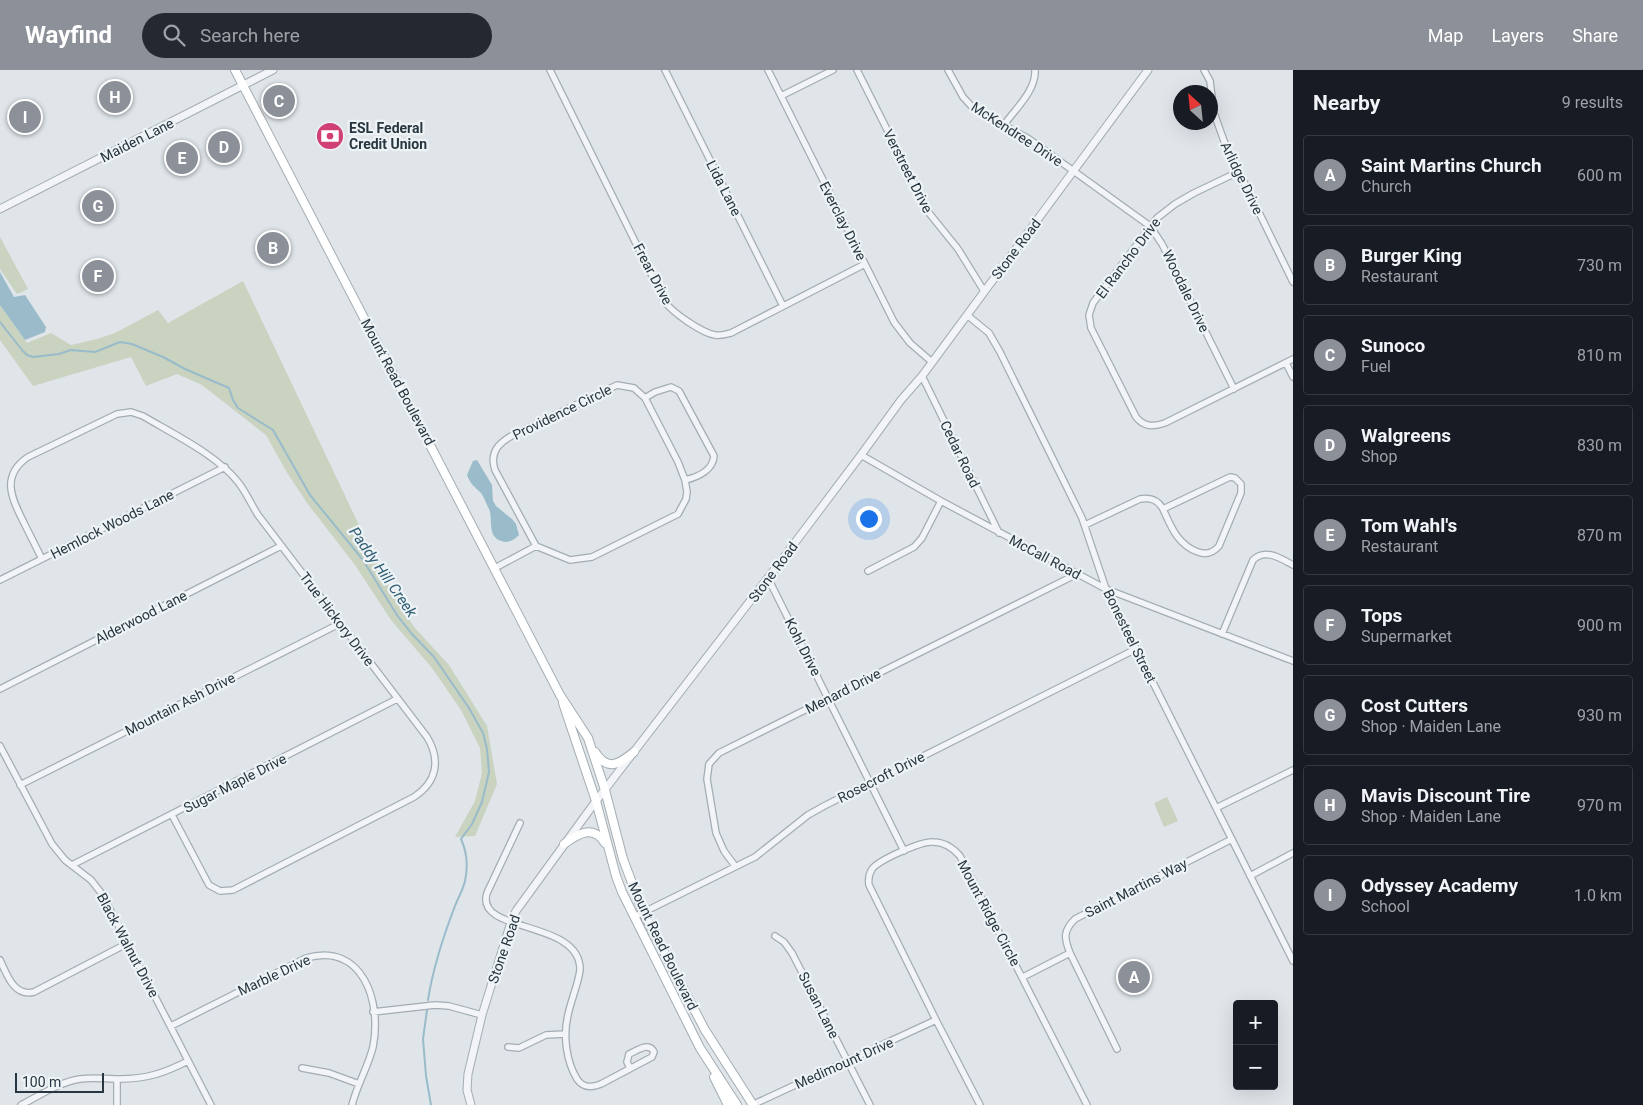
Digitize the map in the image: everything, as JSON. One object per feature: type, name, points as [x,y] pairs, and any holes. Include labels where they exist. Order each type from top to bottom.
[{"type":"main road","name":"Mount Read Boulevard","points":[[235,70],[560,695],[578,721],[590,746],[605,790],[623,859],[643,912],[705,1030],[752,1105]]},
{"type":"main road","name":"Mount Read Boulevard","points":[[560,695],[596,801],[616,876],[634,917],[700,1048],[737,1105]]},
{"type":"main road","points":[[590,746],[600,760],[610,765],[619,762],[634,752]]},
{"type":"main road","points":[[564,844],[577,835],[592,833],[600,836],[609,849]]},
{"type":"main road","points":[[700,1048],[728,1105]]},
{"type":"street","name":"Maiden Lane","points":[[0,209],[273,70]]},
{"type":"street","name":"Frear Drive","points":[[550,70],[669,307],[704,332],[720,336],[731,333],[865,264]]},
{"type":"street","name":"Lida Lane","points":[[665,70],[783,306]]},
{"type":"street","name":"Everclay Drive","points":[[768,70],[901,332],[910,343],[932,362]]},
{"type":"street","points":[[781,96],[833,70]]},
{"type":"street","name":"Verstreet Drive","points":[[857,70],[929,213],[958,249],[984,291]]},
{"type":"street","name":"McKendree Drive","points":[[948,70],[968,104],[1030,139],[1074,171]]},
{"type":"street","points":[[1004,124],[1030,90],[1034,81],[1035,70]]},
{"type":"street","name":"Stone Road","points":[[471,1105],[468,1097],[467,1082],[482,1015],[516,911],[596,801],[768,578],[901,400],[922,376],[1148,70]]},
{"type":"street","name":"Arlidge Drive","points":[[1204,70],[1210,81],[1214,113],[1220,132],[1293,282]]},
{"type":"street","name":"Woodale Drive","points":[[1074,171],[1150,226],[1162,244],[1234,388]]},
{"type":"street","name":"El Rancho Drive","points":[[1234,388],[1165,423],[1154,426],[1143,424],[1136,417],[1094,334],[1089,315],[1093,303],[1150,226],[1164,212],[1175,204],[1238,172]]},
{"type":"street","name":"Bonesteel Street","points":[[967,314],[989,333],[1000,352],[1085,525],[1106,589],[1293,961]]},
{"type":"street","points":[[1234,388],[1293,359]]},
{"type":"street","points":[[1286,363],[1293,377]]},
{"type":"street","name":"Cedar Road","points":[[922,376],[999,532]]},
{"type":"street","name":"Providence Circle","points":[[536,546],[495,470],[492,462],[498,446],[513,435],[609,387],[626,385],[634,388],[645,398]]},
{"type":"street","points":[[495,568],[536,546],[570,560],[592,557],[678,514],[686,499],[685,480],[678,462],[645,398],[663,388],[671,386],[676,388],[687,403],[714,456],[712,466],[700,475],[685,480]]},
{"type":"street","name":"True Hickory Drive","points":[[42,559],[12,497],[11,480],[14,472],[28,457],[100,420],[124,412],[137,414],[207,455],[225,468],[239,482],[258,515],[339,624],[427,737],[436,760],[434,772],[425,788],[406,802],[233,890],[225,892],[214,889],[210,885],[172,815]]},
{"type":"street","name":"McCall Road","points":[[861,455],[941,502],[1106,589],[1293,661]]},
{"type":"street","name":"Hemlock Woods Lane","points":[[0,580],[225,468]]},
{"type":"street","points":[[1085,525],[1140,499],[1156,500],[1181,542],[1195,551],[1206,554],[1211,553],[1219,546],[1241,494],[1241,484],[1235,478],[1224,478],[1163,509]]},
{"type":"street","points":[[868,571],[914,547],[922,538],[941,502]]},
{"type":"street","name":"Alderwood Lane","points":[[0,689],[282,546]]},
{"type":"street","points":[[1222,634],[1250,565],[1257,556],[1268,554],[1293,565]]},
{"type":"street","name":"Menard Drive","points":[[734,866],[724,851],[716,833],[707,779],[709,764],[719,753],[1077,574]]},
{"type":"street","name":"Kohl Drive","points":[[768,578],[904,851]]},
{"type":"street","name":"Mountain Ash Drive","points":[[20,785],[339,624]]},
{"type":"street","name":"Rosecroft Drive","points":[[634,917],[750,859],[808,815],[1136,649]]},
{"type":"street","name":"Sugar Maple Drive","points":[[72,866],[397,699]]},
{"type":"street","name":"Black Walnut Drive","points":[[0,746],[52,844],[72,866],[91,880],[102,894],[211,1105]]},
{"type":"street","points":[[1216,808],[1293,770]]},
{"type":"street","points":[[520,822],[487,893],[488,909],[511,922],[560,939],[570,945],[577,954],[580,970],[568,1013],[565,1034],[572,1068],[578,1080],[586,1086],[596,1086],[652,1057],[654,1052],[652,1048],[649,1046],[645,1047],[629,1054],[627,1062],[630,1068]]},
{"type":"street","name":"Saint Martins Way","points":[[1117,1049],[1070,953],[1065,933],[1068,926],[1075,919],[1232,839]]},
{"type":"street","name":"Mount Ridge Circle","points":[[980,1105],[869,884],[869,874],[874,866],[924,842],[946,845],[960,856],[1087,1105]]},
{"type":"street","points":[[1250,876],[1293,853]]},
{"type":"street","name":"Susan Lane","points":[[775,936],[784,942],[792,953],[870,1105]]},
{"type":"street","points":[[0,960],[12,984],[17,989],[28,993],[34,992],[128,943]]},
{"type":"street","points":[[1023,977],[1070,953]]},
{"type":"street","name":"Marble Drive","points":[[171,1026],[306,958],[322,955],[341,958],[354,965],[367,982],[374,1012],[375,1033],[373,1046],[352,1105]]},
{"type":"street","points":[[374,1012],[435,1005],[449,1006],[482,1015]]},
{"type":"street","name":"Medimount Drive","points":[[752,1105],[936,1020]]},
{"type":"street","points":[[508,1047],[519,1048],[546,1035],[565,1034]]},
{"type":"street","points":[[21,1105],[71,1081],[90,1078],[117,1079],[155,1076],[188,1061]]},
{"type":"street","points":[[302,1068],[329,1073],[359,1084]]},
{"type":"street","points":[[117,1079],[117,1105]]},
{"type":"green space","points":[[0,237],[28,289],[17,294],[0,269]]},
{"type":"green space","points":[[243,281],[387,584],[414,627],[449,665],[487,726],[497,784],[475,836],[455,837],[475,801],[482,773],[480,748],[461,710],[432,668],[391,620],[355,565],[307,503],[266,435],[202,385],[177,374],[146,386],[131,357],[33,386],[0,340],[0,305],[27,343],[51,333],[71,345],[115,333],[158,310],[168,323]]},
{"type":"green space","points":[[1167,797],[1178,821],[1164,827],[1154,803]]},
{"type":"water","points":[[0,272],[14,297],[25,295],[46,327],[45,332],[25,340],[0,305]]},
{"type":"water","points":[[477,460],[492,485],[493,501],[496,506],[516,524],[519,535],[511,541],[505,542],[494,536],[491,527],[490,511],[481,493],[471,483],[467,475],[473,461]]},
{"type":"waterway","name":"Paddy Hill Creek","points":[[0,322],[22,350],[27,355],[33,357],[59,354],[71,350],[95,352],[120,342],[132,344],[163,357],[185,369],[229,388],[238,408],[273,430],[310,495],[363,560],[397,615],[434,657],[469,708],[483,733],[487,749],[489,772],[482,802],[472,824],[461,839],[465,849],[465,881],[443,941],[428,1000]]},
{"type":"waterway","name":"Paddy Hill Creek","points":[[427,1010],[423,1039],[431,1105]]},
{"type":"place","name":"Mavis Discount Tire","points":[[115,97]]},
{"type":"place","name":"Sunoco","points":[[279,101]]},
{"type":"place","name":"Odyssey Academy","points":[[25,117]]},
{"type":"place","name":"ESL Federal Credit Union","points":[[330,136]]},
{"type":"place","name":"Walgreens","points":[[224,147]]},
{"type":"place","name":"Tom Wahl's","points":[[182,158]]},
{"type":"place","name":"Cost Cutters","points":[[98,206]]},
{"type":"place","name":"Burger King","points":[[273,248]]},
{"type":"place","name":"Tops","points":[[98,276]]},
{"type":"place","name":"Saint Martins Church","points":[[1134,977]]}]
